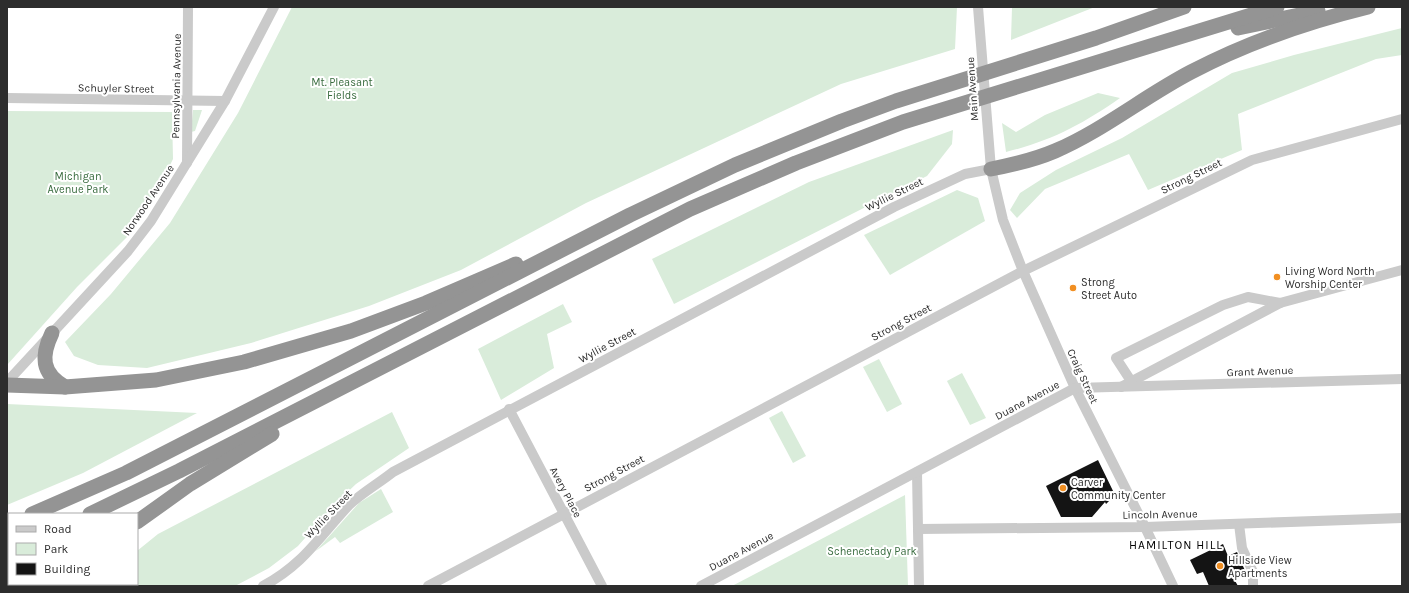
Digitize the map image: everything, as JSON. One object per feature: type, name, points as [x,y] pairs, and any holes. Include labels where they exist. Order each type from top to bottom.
[{"type":"highway","points":[[34,513],[151,461],[681,189],[842,121],[896,101],[1096,38],[1184,7]]},
{"type":"highway","points":[[92,513],[179,471],[690,209],[796,163],[924,115],[1277,7]]},
{"type":"highway","points":[[1161,43],[1340,7]]},
{"type":"highway","points":[[990,170],[1037,158],[1071,143],[1164,87],[1247,45],[1300,26],[1368,7]]},
{"type":"highway","points":[[7,385],[65,387],[156,380],[244,362],[358,328],[426,303],[495,272],[578,241]]},
{"type":"highway","points":[[52,333],[46,346],[45,365],[55,381],[65,387]]},
{"type":"highway","points":[[138,521],[168,498],[211,470],[424,345]]},
{"type":"street","name":"Pennsylvania Avenue","points":[[187,165],[188,7]]},
{"type":"street","name":"Norwood Avenue","points":[[7,382],[140,236],[163,204],[225,101],[274,7]]},
{"type":"street","name":"Main Avenue","points":[[978,7],[990,170]]},
{"type":"street","name":"Schuyler Street","points":[[7,98],[225,101]]},
{"type":"street","name":"Strong Street","points":[[428,586],[1023,271],[1252,160],[1402,119]]},
{"type":"street","name":"Craig Street","points":[[990,170],[1003,220],[1023,271],[1075,388],[1173,586]]},
{"type":"street","name":"Wyllie Street","points":[[263,586],[282,576],[303,558],[350,504],[393,472],[509,409],[894,207],[965,174],[990,170]]},
{"type":"street","points":[[1119,388],[1280,303],[1402,270]]},
{"type":"street","points":[[1131,381],[1116,358],[1223,305],[1248,297],[1280,303]]},
{"type":"street","name":"Grant Avenue","points":[[1119,388],[1402,379]]},
{"type":"street","name":"Duane Avenue","points":[[701,586],[1075,388],[1119,388]]},
{"type":"street","name":"Avery Place","points":[[509,409],[602,586]]},
{"type":"street","points":[[917,472],[919,586]]},
{"type":"street","name":"Lincoln Avenue","points":[[918,529],[1145,527],[1402,518]]},
{"type":"street","points":[[1239,524],[1242,548],[1253,572],[1253,586]]},
{"type":"green space","name":"Mt. Pleasant Fields","points":[[292,7],[957,7],[955,49],[841,84],[586,203],[461,270],[369,306],[251,343],[147,368],[98,365],[74,356],[65,342],[111,294],[170,223],[238,113]]},
{"type":"green space","points":[[1012,7],[1095,7],[1011,40]]},
{"type":"green space","points":[[1402,28],[1402,55],[1376,59],[1238,114],[1242,150],[1148,190],[1129,154],[1045,189],[1017,218],[1010,210],[1020,193],[1056,170],[1122,138],[1232,73],[1294,55]]},
{"type":"green space","points":[[1098,93],[1120,98],[1080,124],[1066,131],[1038,143],[1006,152],[1002,123],[1016,132],[1045,115]]},
{"type":"green space","points":[[193,110],[202,110],[195,131],[191,132]]},
{"type":"green space","name":"Michigan Avenue Park","points":[[7,111],[172,112],[173,159],[156,194],[128,236],[77,287],[7,365]]},
{"type":"green space","points":[[953,130],[952,144],[927,176],[674,304],[652,259],[809,182]]},
{"type":"green space","points":[[957,190],[978,198],[985,221],[890,275],[864,235]]},
{"type":"green space","points":[[563,304],[572,322],[547,334],[554,368],[501,400],[478,349]]},
{"type":"green space","points":[[879,359],[902,404],[887,412],[863,367]]},
{"type":"green space","points":[[962,373],[986,418],[970,425],[947,381]]},
{"type":"green space","points":[[7,404],[197,413],[83,473],[7,505]]},
{"type":"green space","points":[[782,411],[806,456],[793,463],[769,418]]},
{"type":"green space","points":[[392,412],[409,448],[356,484],[334,505],[298,546],[269,568],[235,586],[89,586],[138,585],[138,550],[158,534]]},
{"type":"green space","points":[[381,489],[393,512],[340,543],[335,537],[316,551],[359,503]]},
{"type":"green space","name":"Schenectady Park","points":[[905,495],[908,586],[732,586]]},
{"type":"building","name":"Carver Community Center","points":[[1098,460],[1115,495],[1106,504],[1105,502],[1092,517],[1061,517],[1046,486]]},
{"type":"building","name":"Hillside View Apartments","points":[[1223,544],[1228,556],[1237,552],[1246,573],[1234,579],[1238,586],[1209,586],[1203,572],[1197,574],[1190,560]]},
{"type":"place","name":"Living Word North Worship Center","points":[[1277,277]]},
{"type":"place","name":"Strong Street Auto","points":[[1073,288]]},
{"type":"place","name":"Carver Community Center","points":[[1063,488]]},
{"type":"place","name":"Hillside View Apartments","points":[[1220,566]]},
{"type":"district","name":"HAMILTON HILL","points":[[1176,545]]}]
